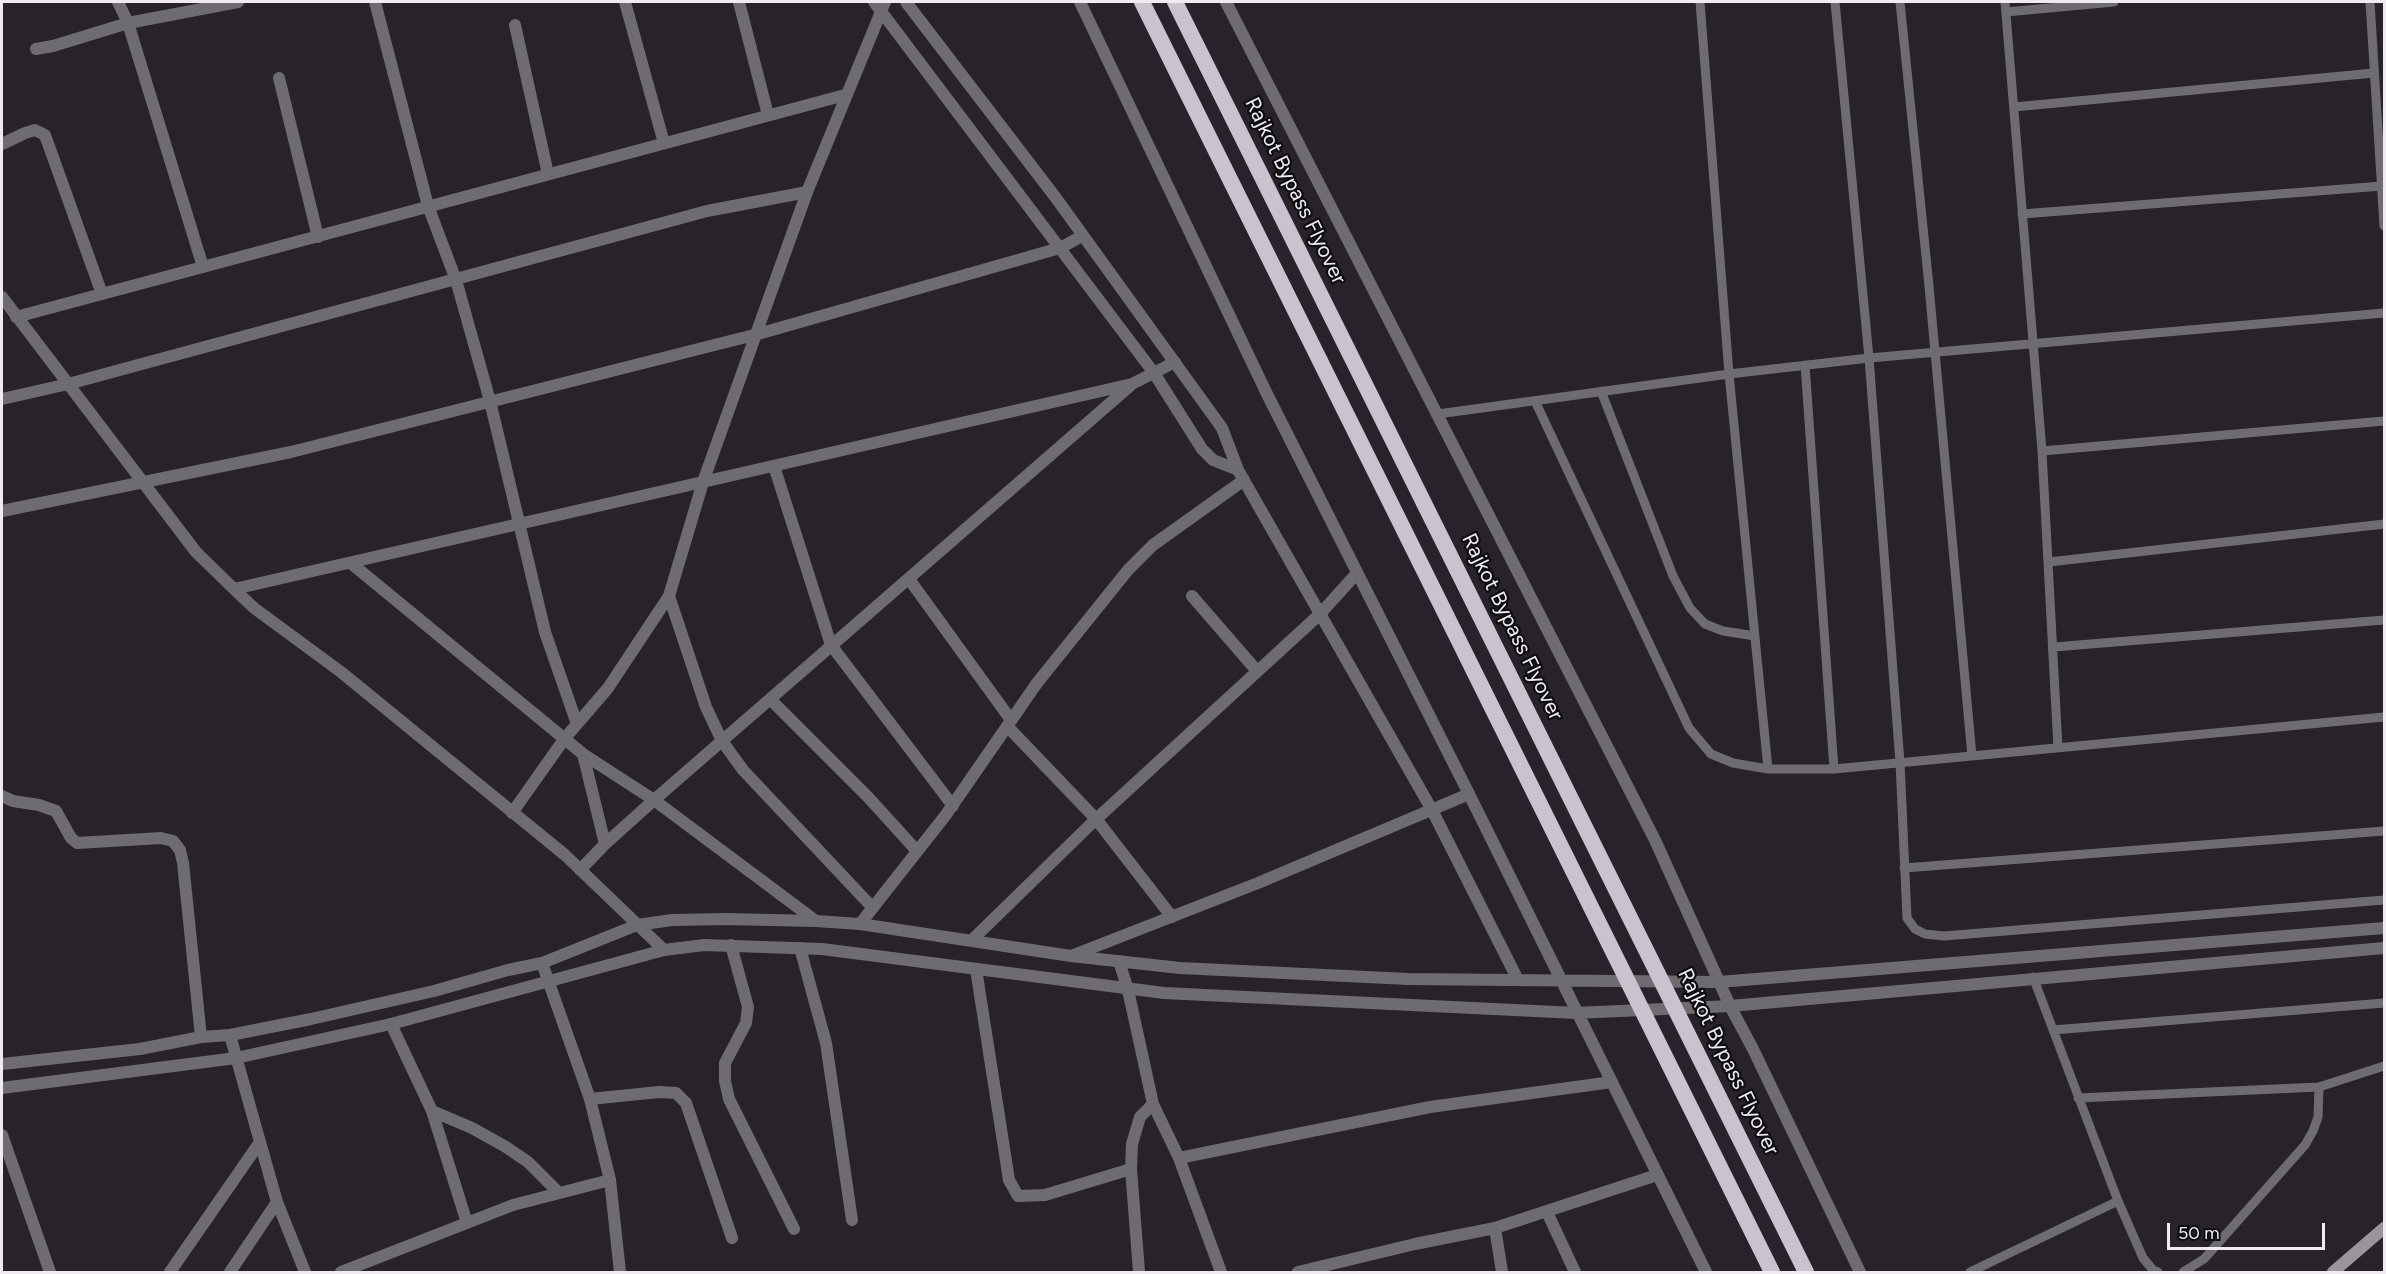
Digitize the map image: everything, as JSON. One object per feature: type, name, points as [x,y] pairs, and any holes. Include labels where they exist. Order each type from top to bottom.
[{"type":"highway","points":[[1142,2],[1772,1272]]},
{"type":"highway","name":"Rajkot Bypass Flyover","points":[[1175,2],[1806,1272]]},
{"type":"main road","points":[[2333,1272],[2385,1228]]},
{"type":"street","points":[[118,2],[128,23],[202,267]]},
{"type":"street","points":[[36,49],[128,23],[238,2]]},
{"type":"street","points":[[375,2],[428,206],[456,280],[490,400],[545,632],[577,724]]},
{"type":"street","points":[[625,2],[664,143]]},
{"type":"street","points":[[740,2],[768,115]]},
{"type":"street","points":[[906,2],[1056,198],[1222,428],[1241,475],[1432,810],[1518,980]]},
{"type":"street","points":[[1080,2],[1266,392],[1706,1272]]},
{"type":"street","points":[[1226,2],[1655,840],[1730,1006],[1860,1272]]},
{"type":"street","points":[[512,813],[565,738],[608,688],[669,596],[703,482],[758,334],[807,192],[880,5]]},
{"type":"street","points":[[880,5],[1154,373],[1207,455],[1241,475]]},
{"type":"street","points":[[515,25],[548,174]]},
{"type":"street","points":[[279,78],[318,237]]},
{"type":"street","points":[[16,317],[845,95]]},
{"type":"street","points":[[2,144],[35,130],[45,135],[102,294]]},
{"type":"street","points":[[2,399],[68,384],[707,212],[807,192]]},
{"type":"street","points":[[2,511],[291,452],[758,334],[1060,248],[1082,236]]},
{"type":"street","points":[[2,297],[196,552],[254,608],[340,672],[580,870],[664,950]]},
{"type":"street","points":[[234,589],[352,564],[1132,384],[1176,362]]},
{"type":"street","points":[[580,870],[654,800],[1132,384]]},
{"type":"street","points":[[774,466],[831,645],[952,806]]},
{"type":"street","points":[[860,924],[952,806],[1037,683],[1128,570],[1153,544],[1241,475]]},
{"type":"street","points":[[352,564],[583,754],[654,800],[816,921]]},
{"type":"street","points":[[972,940],[1096,819],[1320,614],[1358,573]]},
{"type":"street","points":[[909,579],[1009,723],[1096,819],[1172,917]]},
{"type":"street","points":[[669,596],[706,707],[722,741],[750,778],[873,908]]},
{"type":"street","points":[[1192,596],[1257,671]]},
{"type":"street","points":[[770,699],[868,797],[917,851]]},
{"type":"street","points":[[583,754],[605,844]]},
{"type":"street","points":[[1071,956],[1172,917],[1469,794]]},
{"type":"street","points":[[2,796],[13,801],[39,805],[56,811],[70,838],[77,843],[161,838],[173,841],[180,850],[183,863],[201,1037]]},
{"type":"street","points":[[2,1064],[140,1049],[201,1037],[230,1035],[434,991],[542,963],[638,925],[672,921],[727,919],[860,924],[1071,956],[1180,968],[1408,979],[1719,982],[2385,928]]},
{"type":"street","points":[[2,1088],[236,1058],[392,1024],[664,950],[704,945],[822,949],[1128,990],[1201,996],[1576,1013],[1730,1006],[2033,977],[2385,948]]},
{"type":"street","points":[[731,945],[748,1007],[746,1023],[725,1063],[725,1081],[729,1100],[794,1229]]},
{"type":"street","points":[[800,948],[826,1043],[852,1220]]},
{"type":"street","points":[[1119,961],[1128,990],[1153,1104],[1179,1158],[1221,1272]]},
{"type":"street","points":[[542,963],[590,1099],[610,1180],[620,1272]]},
{"type":"street","points":[[976,969],[1010,1180],[1018,1196],[1045,1195],[1131,1168]]},
{"type":"street","points":[[392,1024],[432,1111],[468,1223]]},
{"type":"street","points":[[230,1035],[277,1202],[306,1272]]},
{"type":"street","points":[[1179,1158],[1430,1107],[1611,1082]]},
{"type":"street","points":[[590,1099],[659,1092],[676,1093],[686,1102],[732,1238]]},
{"type":"street","points":[[1138,1272],[1131,1168],[1134,1131],[1140,1117],[1153,1104]]},
{"type":"street","points":[[432,1111],[472,1128],[506,1147],[528,1162],[558,1192]]},
{"type":"street","points":[[2,1135],[50,1272]]},
{"type":"street","points":[[170,1272],[260,1142]]},
{"type":"street","points":[[1306,1272],[1415,1244],[1495,1228],[1657,1175]]},
{"type":"street","points":[[341,1272],[513,1205],[610,1180]]},
{"type":"street","points":[[230,1272],[277,1202]]},
{"type":"street","points":[[1547,1212],[1575,1272]]},
{"type":"street","points":[[1495,1228],[1502,1272]]},
{"type":"lane","points":[[1700,2],[1729,374],[1768,769]]},
{"type":"lane","points":[[1835,2],[1869,358],[1900,762],[1907,918],[1915,930],[1925,934],[1944,936],[2385,900]]},
{"type":"lane","points":[[1900,2],[1972,756]]},
{"type":"lane","points":[[2058,748],[2042,451],[2005,7],[2114,2]]},
{"type":"lane","points":[[2370,2],[2385,226]]},
{"type":"lane","points":[[2014,107],[2374,73]]},
{"type":"lane","points":[[2022,214],[2382,186]]},
{"type":"lane","points":[[1438,414],[1729,374],[1869,358],[2385,313]]},
{"type":"lane","points":[[1805,365],[1834,769]]},
{"type":"lane","points":[[1601,392],[1673,576],[1690,608],[1705,624],[1723,631],[1755,636]]},
{"type":"lane","points":[[1535,401],[1689,728],[1711,754],[1733,764],[1768,769],[1834,769],[2385,717]]},
{"type":"lane","points":[[2042,451],[2385,421]]},
{"type":"lane","points":[[2049,562],[2385,524]]},
{"type":"lane","points":[[2054,647],[2385,620]]},
{"type":"lane","points":[[1904,868],[2385,831]]},
{"type":"lane","points":[[2033,977],[2118,1201],[2143,1258],[2153,1270],[2158,1272]]},
{"type":"lane","points":[[2053,1030],[2385,1003]]},
{"type":"lane","points":[[2078,1098],[2319,1087],[2385,1066]]},
{"type":"lane","points":[[2183,1272],[2204,1259],[2305,1145],[2318,1117],[2319,1087]]},
{"type":"lane","points":[[1970,1272],[2118,1201]]}]
